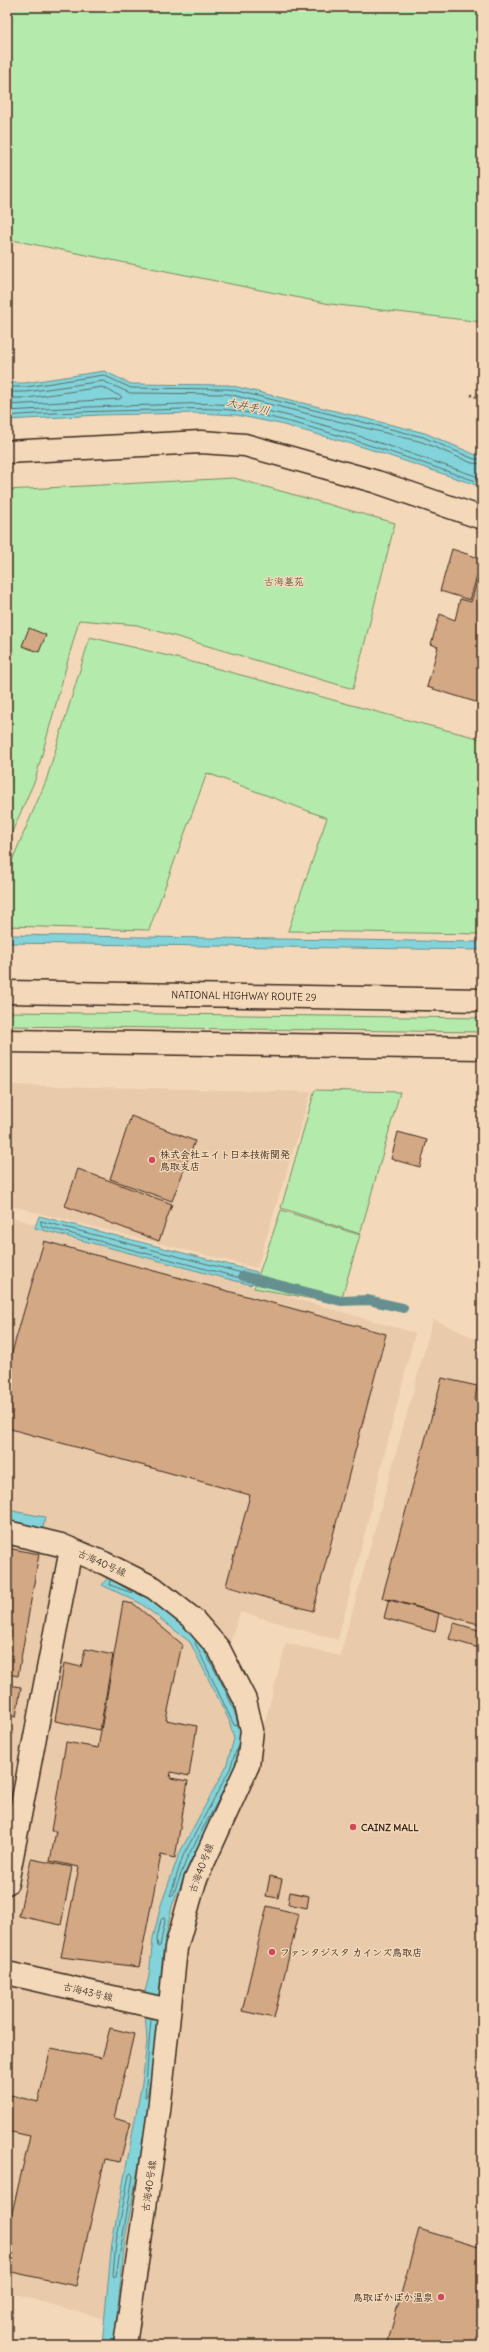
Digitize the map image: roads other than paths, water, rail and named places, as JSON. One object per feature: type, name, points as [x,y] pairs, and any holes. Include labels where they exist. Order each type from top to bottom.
[{"type":"main road","points":[[7,452],[201,442],[245,445],[377,482],[482,518]]},
{"type":"main road","name":"NATIONAL HIGHWAY ROUTE 29","points":[[7,992],[482,1000]]},
{"type":"main road","points":[[7,1041],[482,1048]]},
{"type":"main road","name":"古海40号線","points":[[7,1532],[71,1549],[104,1563],[154,1588],[193,1619],[219,1649],[245,1700],[252,1730],[248,1765],[194,1881],[176,1948],[159,2111],[125,2345]]},
{"type":"main road","points":[[7,1882],[71,1549]]},
{"type":"main road","name":"古海43号線","points":[[7,1973],[169,2010]]},
{"type":"water","name":"大井手川","points":[[104,371],[131,384],[229,385],[425,433],[476,455],[482,455],[482,487],[363,447],[280,424],[236,415],[198,413],[100,415],[7,420],[7,383],[25,383]]},
{"type":"water","points":[[7,935],[482,942],[482,950],[7,943]]},
{"type":"water","points":[[39,1216],[257,1272],[257,1278],[251,1285],[35,1228]]},
{"type":"water","points":[[7,1510],[45,1517],[42,1534],[7,1527]]},
{"type":"water","points":[[110,1575],[152,1597],[199,1634],[227,1687],[241,1719],[240,1767],[191,1860],[172,1906],[163,1951],[158,2005],[158,2062],[125,2239],[114,2345],[102,2345],[112,2242],[143,2077],[147,2041],[144,1996],[149,1976],[153,1938],[161,1905],[179,1854],[226,1767],[234,1739],[229,1720],[190,1642],[140,1603],[102,1585]]},
{"type":"waterway","points":[[243,1276],[341,1301],[368,1300],[403,1308]]},
{"type":"place","name":"株式会社エイト日本技術開発 鳥取支店","points":[[152,1160]]},
{"type":"place","name":"CAINZ MALL","points":[[353,1827]]},
{"type":"place","name":"ファンタジスタ カインズ鳥取店","points":[[272,1952]]},
{"type":"place","name":"鳥取ぽかぽか温泉","points":[[441,2297]]},
{"type":"park label","name":"古海墓苑","points":[[284,581]]}]
